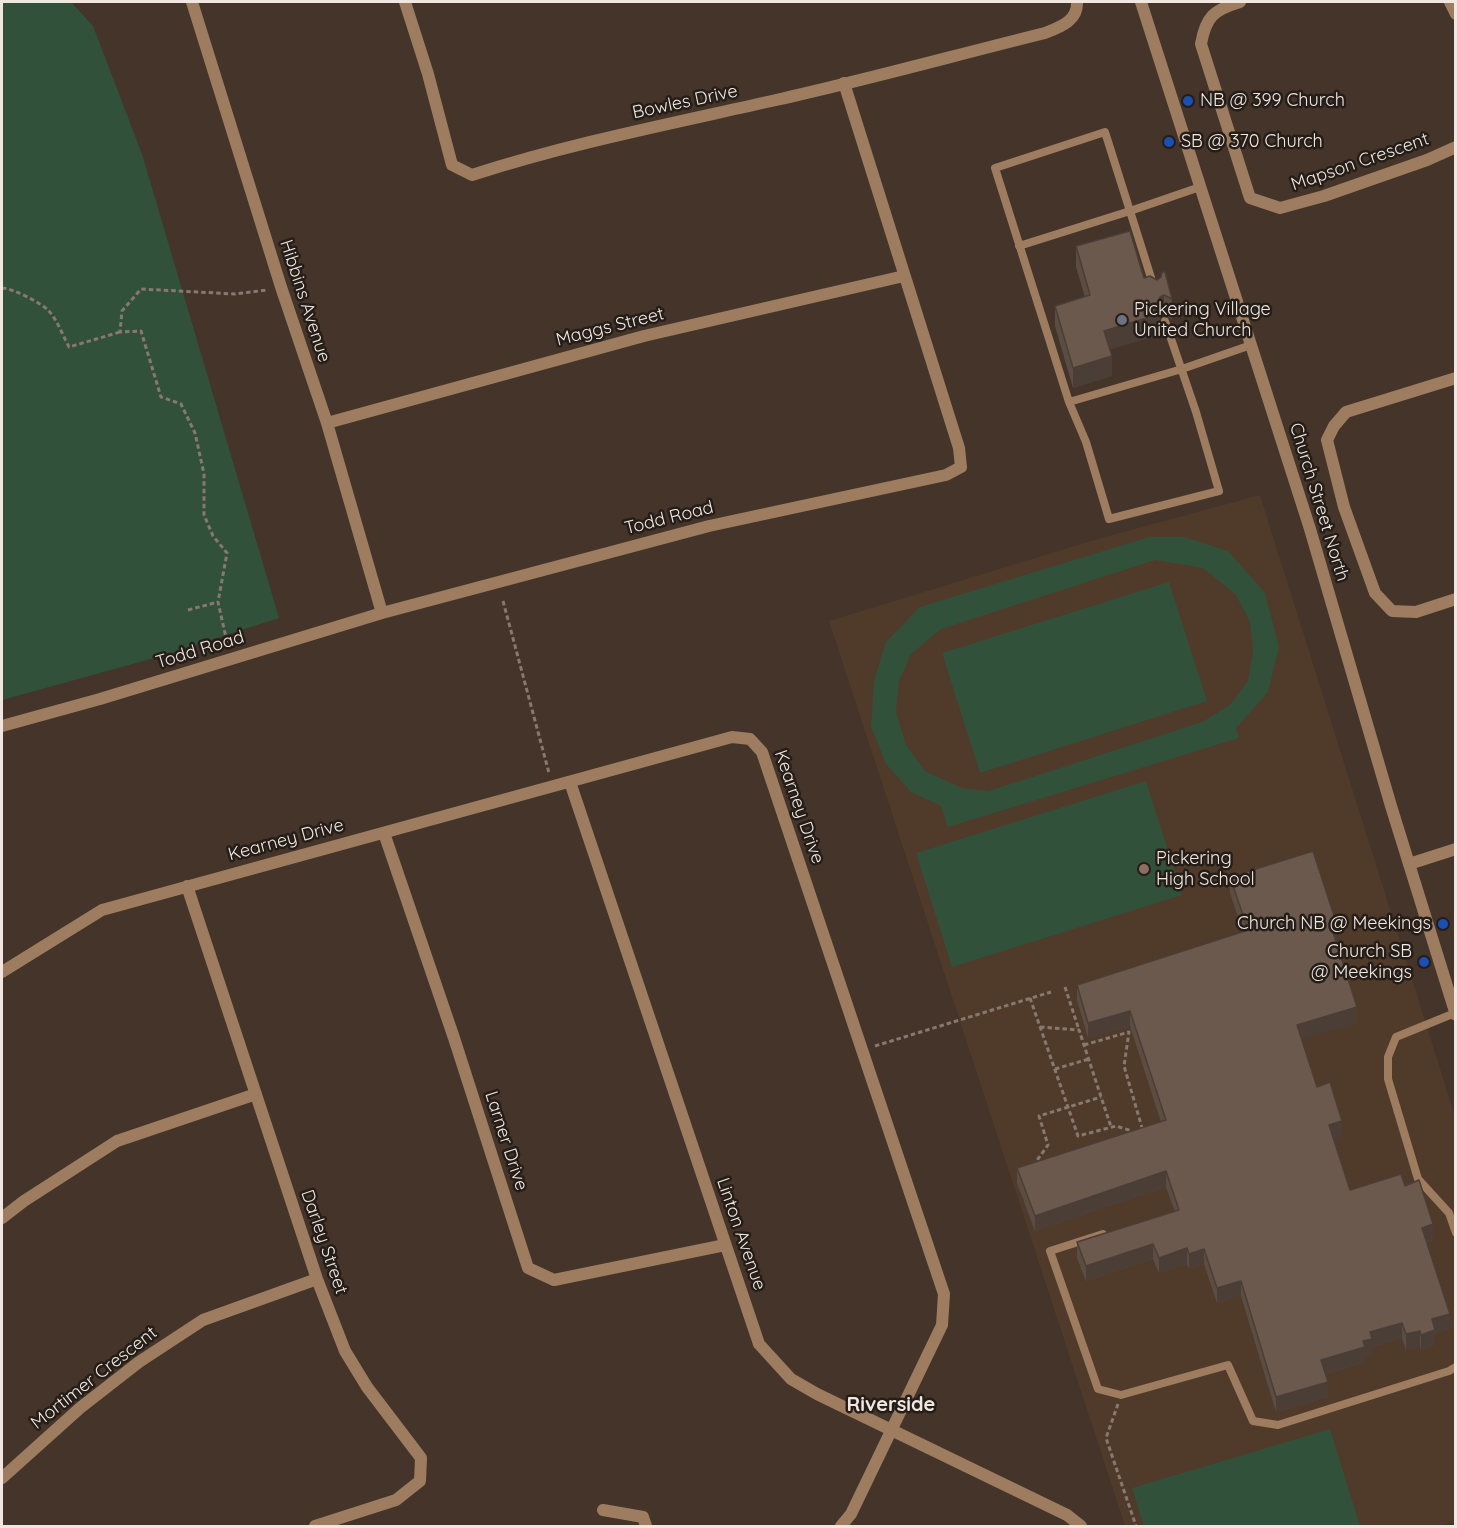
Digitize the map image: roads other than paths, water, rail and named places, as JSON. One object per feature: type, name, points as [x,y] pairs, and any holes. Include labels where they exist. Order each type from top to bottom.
[{"type":"street","name":"Hibbins Avenue","points":[[192,2],[281,287],[327,423],[382,613]]},
{"type":"street","name":"Bowles Drive","points":[[405,2],[428,75],[452,165],[472,176],[650,127],[778,100],[1045,33],[1068,23],[1078,6],[1077,2]]},
{"type":"street","name":"Church Street North","points":[[1141,2],[1310,529],[1455,1014]]},
{"type":"street","name":"Mapson Crescent","points":[[1240,2],[1220,8],[1204,26],[1201,44],[1250,198],[1280,208],[1324,196],[1427,160],[1455,147]]},
{"type":"street","points":[[1450,2],[1455,14]]},
{"type":"street","name":"Todd Road","points":[[2,726],[100,699],[382,613],[709,526],[946,475],[961,466],[959,448],[844,83]]},
{"type":"street","name":"Maggs Street","points":[[327,423],[644,336],[904,276]]},
{"type":"street","points":[[1455,378],[1346,412],[1334,426],[1328,441],[1344,507],[1375,592],[1392,611],[1416,612],[1455,599]]},
{"type":"street","name":"Kearney Drive","points":[[2,972],[102,910],[732,737],[750,739],[762,752],[944,1294],[942,1325],[850,1514],[841,1527]]},
{"type":"street","name":"Linton Avenue","points":[[570,782],[759,1344],[791,1379],[890,1430],[1067,1515],[1081,1527]]},
{"type":"street","name":"Larner Drive","points":[[384,832],[454,1038],[528,1268],[554,1280],[725,1245]]},
{"type":"street","points":[[1409,864],[1455,849]]},
{"type":"street","name":"Darley Street","points":[[187,886],[317,1279],[345,1351],[367,1387],[421,1458],[420,1481],[396,1500],[315,1527]]},
{"type":"street","points":[[2,1218],[24,1201],[117,1141],[256,1094]]},
{"type":"street","name":"Mortimer Crescent","points":[[2,1478],[80,1408],[139,1362],[203,1320],[317,1279]]},
{"type":"street","points":[[603,1510],[643,1517],[646,1527]]},
{"type":"lane","points":[[1156,294],[1105,132],[995,168],[1069,402],[1086,442],[1109,519],[1219,491],[1165,321]]},
{"type":"lane","points":[[1019,246],[1200,187]]},
{"type":"lane","points":[[1069,402],[1182,369],[1251,345]]},
{"type":"lane","points":[[1455,1014],[1396,1037],[1388,1057],[1388,1078],[1418,1179],[1449,1213],[1455,1233]]},
{"type":"lane","points":[[1103,1234],[1050,1251],[1098,1389],[1121,1395],[1228,1365],[1252,1421],[1278,1425],[1367,1399],[1455,1367]]},
{"type":"place","name":"NB @ 399 Church","points":[[1188,101]]},
{"type":"place","name":"SB @ 370 Church","points":[[1169,142]]},
{"type":"place","name":"Pickering Village United Church","points":[[1122,320]]},
{"type":"place","name":"Pickering High School","points":[[1144,869]]},
{"type":"place","name":"Church NB @ Meekings","points":[[1443,924]]},
{"type":"place","name":"Church SB @ Meekings","points":[[1424,962]]},
{"type":"district","name":"Riverside","points":[[891,1405]]}]
